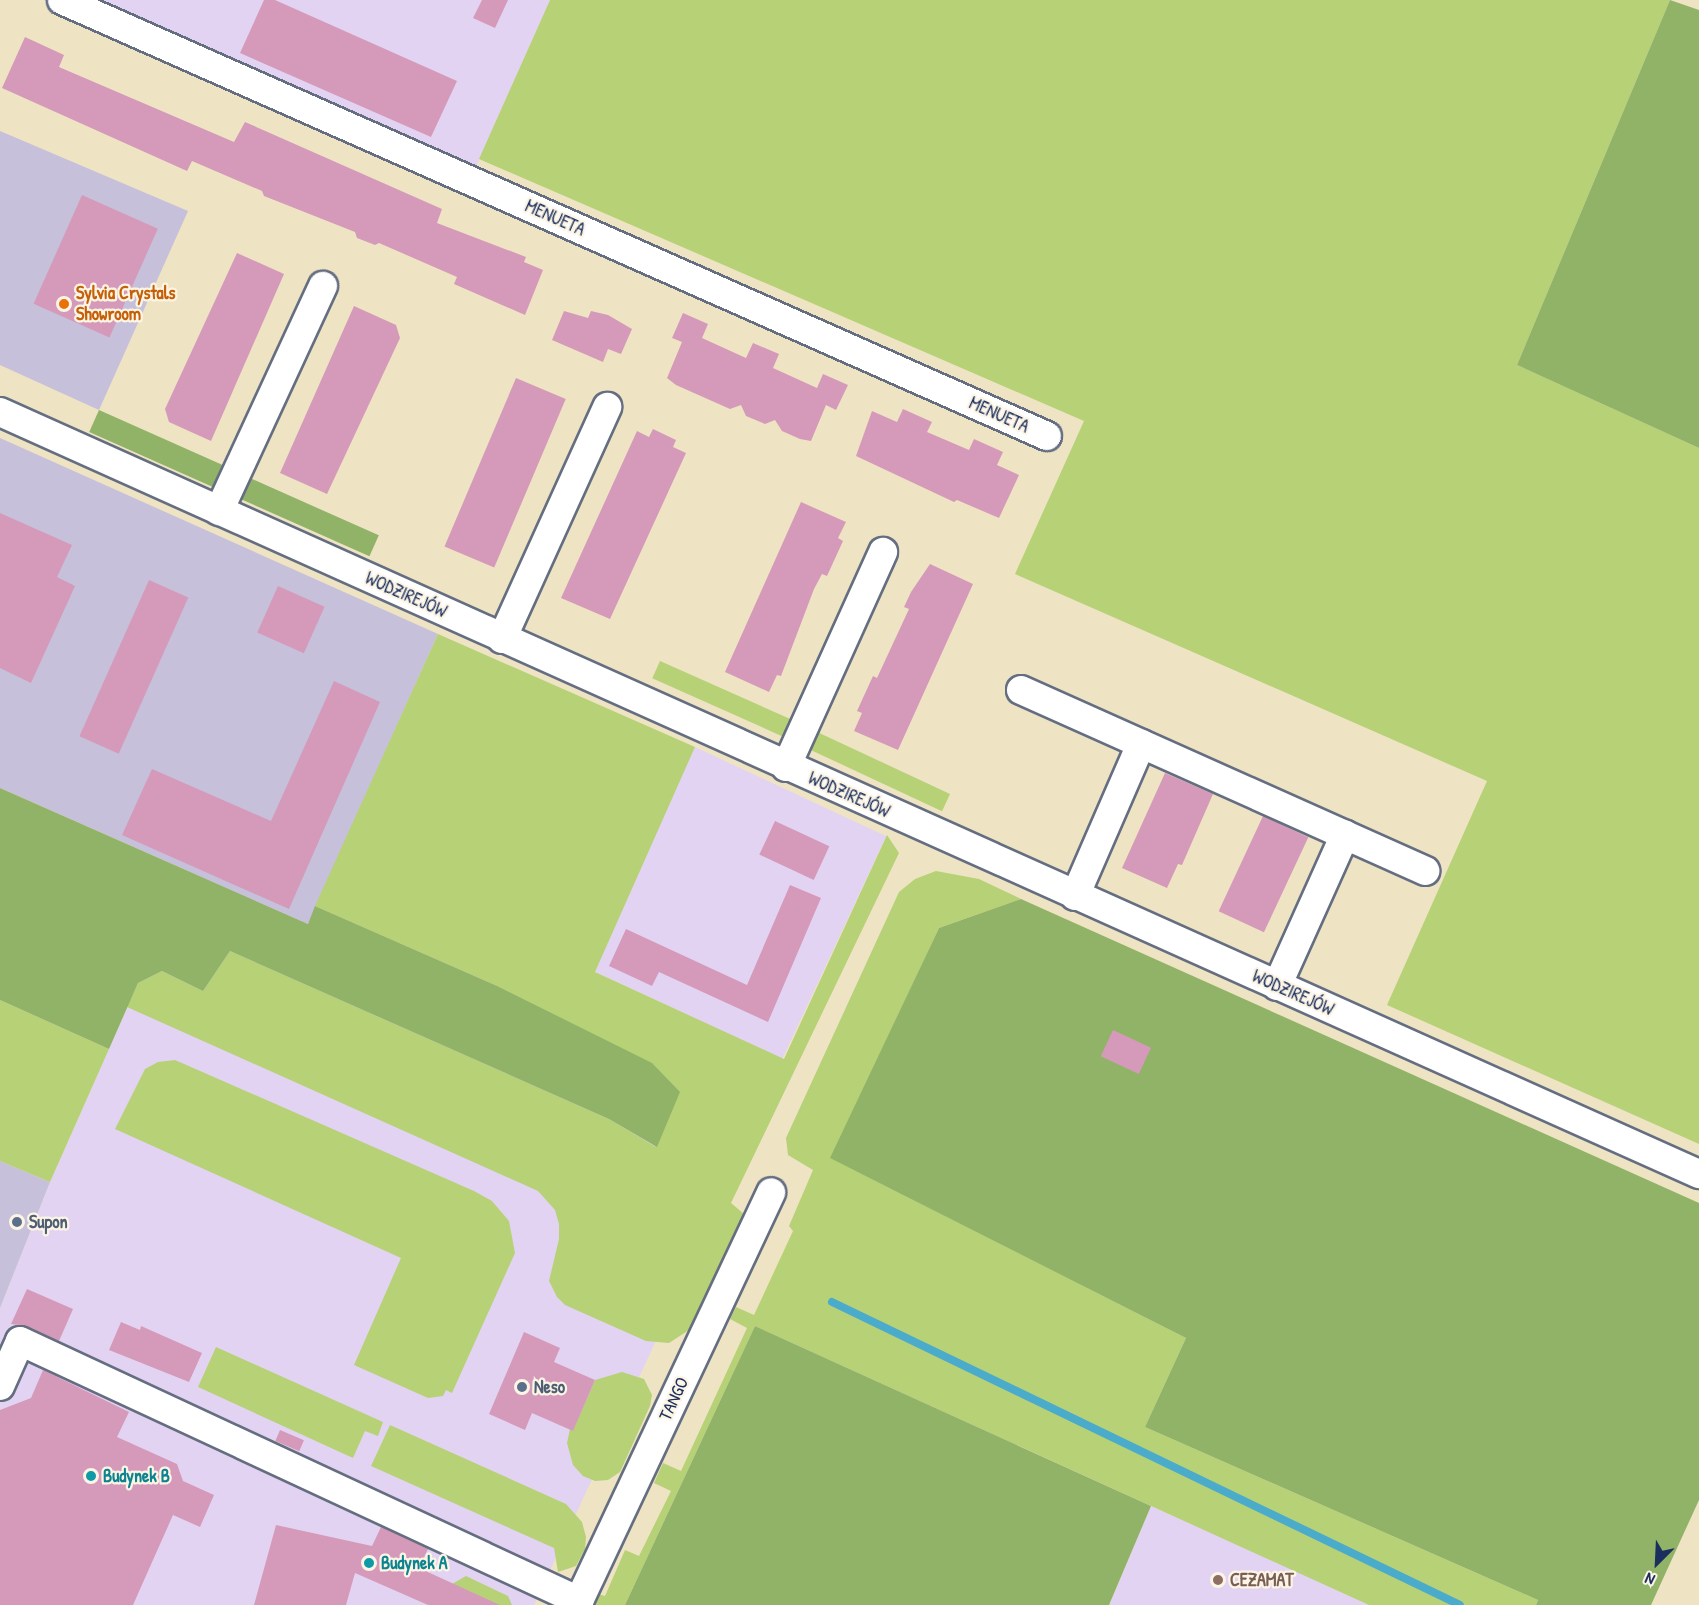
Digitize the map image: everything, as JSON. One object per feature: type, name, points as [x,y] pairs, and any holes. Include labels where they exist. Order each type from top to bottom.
[{"type":"street","name":"MENUETA","points":[[62,0],[1047,436]]},
{"type":"street","points":[[219,511],[323,286]]},
{"type":"street","points":[[502,639],[607,407]]},
{"type":"street","name":"WODZIREJÓW","points":[[0,412],[786,767],[1699,1174]]},
{"type":"street","points":[[786,767],[882,552]]},
{"type":"street","points":[[1021,690],[1425,872]]},
{"type":"street","points":[[1075,896],[1141,744]]},
{"type":"street","points":[[1277,986],[1345,835]]},
{"type":"street","name":"TANGO","points":[[578,1603],[771,1192]]},
{"type":"street","points":[[0,1386],[20,1341],[578,1603]]},
{"type":"shaded area","points":[[88,0],[550,0],[475,169]]},
{"type":"shaded area","points":[[0,131],[188,211],[99,410],[0,365]]},
{"type":"shaded area","points":[[0,438],[438,634],[308,924],[0,788]]},
{"type":"shaded area","points":[[695,747],[886,836],[782,1059],[591,970]]},
{"type":"shaded area","points":[[188,870],[755,1126],[534,1605],[0,1605],[0,1308],[50,1182]]},
{"type":"shaded area","name":"Supon","points":[[0,1161],[50,1182],[0,1308]]},
{"type":"shaded area","name":"CEZAMAT","points":[[1151,1506],[1262,1555],[1369,1605],[1109,1605]]},
{"type":"green space","points":[[550,0],[1670,0],[1517,365],[1699,448],[1699,1144],[1387,1005],[1487,781],[1015,574],[1084,421],[479,159]]},
{"type":"green space","points":[[1670,0],[1699,10],[1699,448],[1517,365]]},
{"type":"green space","points":[[99,410],[226,467],[216,488],[89,432]]},
{"type":"green space","points":[[250,478],[379,535],[369,556],[241,499]]},
{"type":"green space","points":[[438,634],[695,747],[595,972],[784,1059],[887,835],[899,853],[731,1203],[744,1214],[689,1330],[669,1343],[646,1341],[565,1305],[557,1297],[549,1281],[559,1239],[559,1224],[555,1210],[538,1191],[127,1007],[138,983],[162,971],[203,991],[230,951],[609,1119],[656,1147],[495,985],[315,906]]},
{"type":"green space","points":[[660,661],[794,721],[787,738],[652,678]]},
{"type":"green space","points":[[815,731],[950,794],[942,811],[807,748]]},
{"type":"green space","points":[[0,788],[308,924],[315,906],[495,985],[652,1063],[680,1092],[657,1147],[609,1119],[230,951],[203,991],[162,971],[138,983],[109,1049],[0,1000]]},
{"type":"green space","points":[[936,871],[979,879],[1021,899],[939,928],[831,1158],[1186,1338],[1145,1427],[1538,1600],[1536,1605],[1369,1605],[755,1326],[625,1605],[593,1605],[598,1594],[605,1596],[625,1550],[639,1556],[671,1491],[654,1483],[663,1463],[681,1471],[747,1328],[730,1319],[736,1307],[754,1315],[793,1231],[789,1226],[813,1170],[788,1155],[786,1138],[899,892],[915,879]]},
{"type":"green space","points":[[1021,899],[1699,1203],[1699,1500],[1651,1605],[1536,1605],[1538,1600],[1145,1427],[1186,1338],[830,1158],[939,928]]},
{"type":"green space","points":[[0,1000],[109,1049],[50,1182],[0,1161]]},
{"type":"green space","points":[[175,1060],[474,1191],[492,1201],[509,1221],[515,1253],[452,1393],[446,1390],[443,1396],[428,1398],[354,1365],[401,1258],[115,1129],[145,1069],[158,1062]]},
{"type":"green space","points":[[755,1326],[1151,1506],[1109,1605],[625,1605]]},
{"type":"green space","points":[[216,1347],[383,1422],[378,1436],[365,1431],[353,1458],[198,1387]]},
{"type":"green space","points":[[622,1372],[644,1379],[652,1395],[650,1406],[620,1472],[608,1480],[595,1481],[583,1476],[573,1465],[567,1443],[570,1429],[573,1430],[595,1380]]},
{"type":"green space","points":[[390,1425],[566,1504],[582,1522],[586,1537],[585,1549],[576,1566],[558,1572],[554,1548],[371,1466]]},
{"type":"green space","points":[[466,1576],[508,1596],[512,1605],[488,1605],[452,1584]]},
{"type":"building","points":[[264,0],[275,0],[457,81],[431,137],[240,53]]},
{"type":"building","points":[[482,0],[508,0],[495,28],[473,18]]},
{"type":"building","points":[[25,37],[64,55],[59,67],[234,142],[245,122],[442,209],[437,223],[526,257],[524,262],[543,270],[525,315],[454,284],[457,277],[379,243],[375,245],[357,238],[355,232],[264,196],[262,191],[192,161],[187,171],[2,88]]},
{"type":"building","points":[[82,195],[158,229],[109,337],[34,304]]},
{"type":"building","points":[[237,253],[284,274],[211,441],[169,422],[165,409]]},
{"type":"building","points":[[354,306],[396,325],[400,338],[327,494],[280,473]]},
{"type":"building","points":[[564,311],[588,318],[591,311],[608,315],[632,329],[621,354],[608,349],[603,362],[552,340]]},
{"type":"building","points":[[683,313],[708,324],[702,338],[746,358],[753,343],[779,354],[773,368],[817,388],[823,374],[848,385],[836,410],[826,405],[811,441],[782,431],[775,420],[765,424],[746,416],[741,405],[730,409],[676,385],[667,378],[682,342],[672,338]]},
{"type":"building","points":[[516,378],[566,399],[494,568],[444,546]]},
{"type":"building","points":[[903,409],[932,422],[927,432],[969,450],[974,439],[1003,452],[997,465],[1019,475],[999,518],[957,500],[954,502],[856,456],[872,411],[897,422]]},
{"type":"building","points":[[653,429],[676,440],[673,447],[686,453],[610,619],[561,598],[637,431],[649,437]]},
{"type":"building","points":[[801,502],[846,522],[838,538],[843,541],[827,576],[822,574],[814,589],[781,676],[777,675],[769,692],[725,672]]},
{"type":"building","points":[[0,513],[72,545],[57,577],[75,586],[31,683],[0,668]]},
{"type":"building","points":[[930,564],[973,584],[898,750],[854,731],[862,713],[857,711],[873,676],[877,678],[909,609],[904,607],[911,592]]},
{"type":"building","points":[[149,580],[188,597],[119,754],[79,736]]},
{"type":"building","points":[[278,586],[325,607],[304,653],[257,633]]},
{"type":"building","points":[[334,681],[380,702],[289,909],[122,835],[152,769],[271,821]]},
{"type":"building","points":[[1165,773],[1213,794],[1182,865],[1178,864],[1167,888],[1122,868]]},
{"type":"building","points":[[1263,816],[1308,837],[1264,932],[1219,911]]},
{"type":"building","points":[[775,821],[829,846],[814,880],[759,855]]},
{"type":"building","points":[[790,885],[821,898],[768,1022],[659,972],[652,986],[609,966],[626,929],[747,985]]},
{"type":"building","points":[[1113,1030],[1151,1048],[1139,1074],[1101,1056]]},
{"type":"building","points":[[27,1289],[73,1309],[59,1341],[27,1326],[11,1324]]},
{"type":"building","points":[[121,1322],[140,1330],[141,1326],[202,1353],[189,1382],[109,1350]]},
{"type":"building","points":[[524,1332],[560,1348],[554,1362],[595,1380],[573,1431],[532,1413],[525,1430],[489,1414]]},
{"type":"building","name":"Budynek B","points":[[43,1370],[129,1412],[117,1437],[177,1464],[183,1481],[214,1495],[200,1527],[173,1515],[133,1605],[0,1605],[0,1410],[31,1398]]},
{"type":"building","points":[[280,1430],[304,1440],[299,1451],[275,1441]]},
{"type":"building","name":"Budynek A","points":[[276,1525],[372,1546],[381,1527],[428,1549],[419,1568],[500,1605],[428,1605],[355,1573],[346,1605],[254,1605]]},
{"type":"waterway","points":[[832,1302],[1460,1605]]},
{"type":"place","name":"Sylvia Crystals Showroom","points":[[64,304]]},
{"type":"place","name":"Supon","points":[[17,1222]]},
{"type":"place","name":"Neso","points":[[522,1387]]},
{"type":"place","name":"Budynek B","points":[[91,1476]]},
{"type":"place","name":"Budynek A","points":[[369,1563]]},
{"type":"place","name":"CEZAMAT","points":[[1218,1580]]}]
